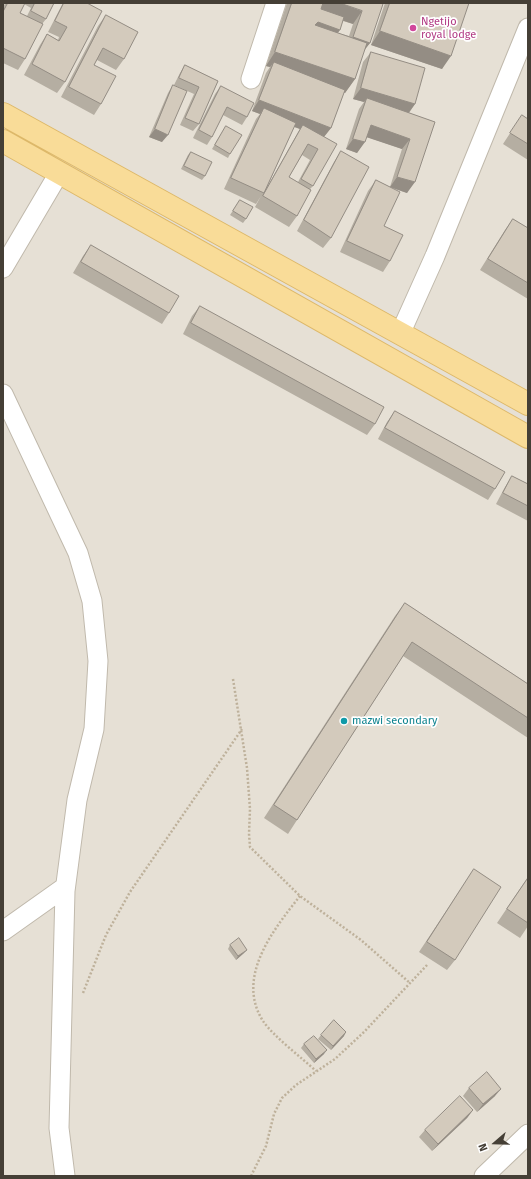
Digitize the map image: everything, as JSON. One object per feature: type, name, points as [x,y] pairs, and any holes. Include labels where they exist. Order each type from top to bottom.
[{"type":"main road","points":[[3,114],[528,404]]},
{"type":"main road","points":[[3,141],[528,436]]},
{"type":"street","points":[[251,79],[276,3]]},
{"type":"street","points":[[400,334],[435,256],[528,28]]},
{"type":"street","points":[[3,268],[59,173]]},
{"type":"street","points":[[3,394],[37,470],[78,553],[92,601],[98,660],[94,729],[77,800],[65,887],[59,1128],[65,1176]]},
{"type":"street","points":[[3,931],[65,887]]},
{"type":"street","points":[[484,1176],[528,1134]]},
{"type":"path","points":[[233,678],[242,729],[250,809],[250,848],[300,896],[361,940],[410,983]]},
{"type":"path","points":[[81,998],[106,935],[130,892],[242,729]]},
{"type":"path","points":[[300,896],[276,927],[261,954],[253,986],[256,1005],[263,1020],[316,1071]]},
{"type":"path","points":[[251,1176],[266,1146],[274,1114],[282,1098],[296,1085],[335,1059],[364,1032],[428,964]]},
{"type":"shaded area","points":[[3,3],[528,3],[528,1176],[3,1176]]},
{"type":"building","points":[[8,3],[25,3],[20,13],[43,24],[25,59],[3,48],[3,12]]},
{"type":"building","points":[[35,3],[54,3],[46,19],[31,11]]},
{"type":"building","points":[[64,3],[87,3],[102,11],[65,82],[32,64],[47,34],[59,41],[67,27],[55,21]]},
{"type":"building","points":[[292,3],[323,3],[321,9],[344,17],[340,30],[318,22],[315,25],[367,43],[355,79],[275,52]]},
{"type":"building","points":[[340,3],[383,4],[370,43],[353,37],[362,11]]},
{"type":"building","points":[[390,3],[469,3],[451,56],[380,31]]},
{"type":"building","points":[[106,15],[138,32],[124,59],[103,48],[94,65],[116,76],[101,104],[69,87]]},
{"type":"building","points":[[371,52],[425,68],[415,104],[361,88]]},
{"type":"building","points":[[274,62],[345,90],[331,128],[259,100]]},
{"type":"building","points":[[185,65],[218,81],[199,124],[185,118],[199,87],[179,78]]},
{"type":"building","points":[[173,85],[187,91],[168,135],[155,129]]},
{"type":"building","points":[[221,86],[254,103],[247,117],[227,107],[212,137],[199,130]]},
{"type":"building","points":[[367,98],[435,122],[415,182],[397,177],[410,139],[371,125],[365,142],[353,139]]},
{"type":"building","points":[[264,108],[296,123],[264,193],[231,178]]},
{"type":"building","points":[[522,115],[528,119],[528,144],[510,133]]},
{"type":"building","points":[[303,125],[337,144],[313,186],[301,179],[318,149],[308,144],[289,177],[311,190],[297,216],[263,196]]},
{"type":"building","points":[[226,126],[242,135],[230,154],[215,145]]},
{"type":"building","points":[[341,151],[369,167],[331,238],[304,220]]},
{"type":"building","points":[[191,152],[212,162],[205,176],[184,166]]},
{"type":"building","points":[[376,180],[400,192],[384,226],[403,235],[390,261],[347,241]]},
{"type":"building","points":[[240,200],[253,207],[246,219],[233,211]]},
{"type":"building","points":[[513,219],[528,228],[528,283],[488,259]]},
{"type":"building","points":[[91,245],[179,296],[169,313],[81,262]]},
{"type":"building","points":[[200,306],[384,407],[375,424],[191,323]]},
{"type":"building","points":[[395,411],[505,472],[495,489],[385,428]]},
{"type":"building","points":[[512,476],[528,484],[528,506],[503,493]]},
{"type":"building","name":"mazwi secondary","points":[[405,603],[528,684],[528,718],[412,642],[297,820],[274,805]]},
{"type":"building","points":[[474,869],[501,887],[455,960],[427,942]]},
{"type":"building","points":[[528,878],[528,923],[507,909]]},
{"type":"building","points":[[239,938],[247,950],[238,956],[230,945]]},
{"type":"building","points":[[334,1020],[346,1032],[333,1046],[321,1035]]},
{"type":"building","points":[[314,1036],[327,1050],[316,1059],[304,1044]]},
{"type":"building","points":[[487,1072],[501,1089],[483,1104],[469,1088]]},
{"type":"building","points":[[460,1096],[473,1110],[438,1144],[425,1130]]},
{"type":"place","name":"Ngetijo royal lodge","points":[[413,28]]},
{"type":"place","name":"mazwi secondary","points":[[344,721]]}]
